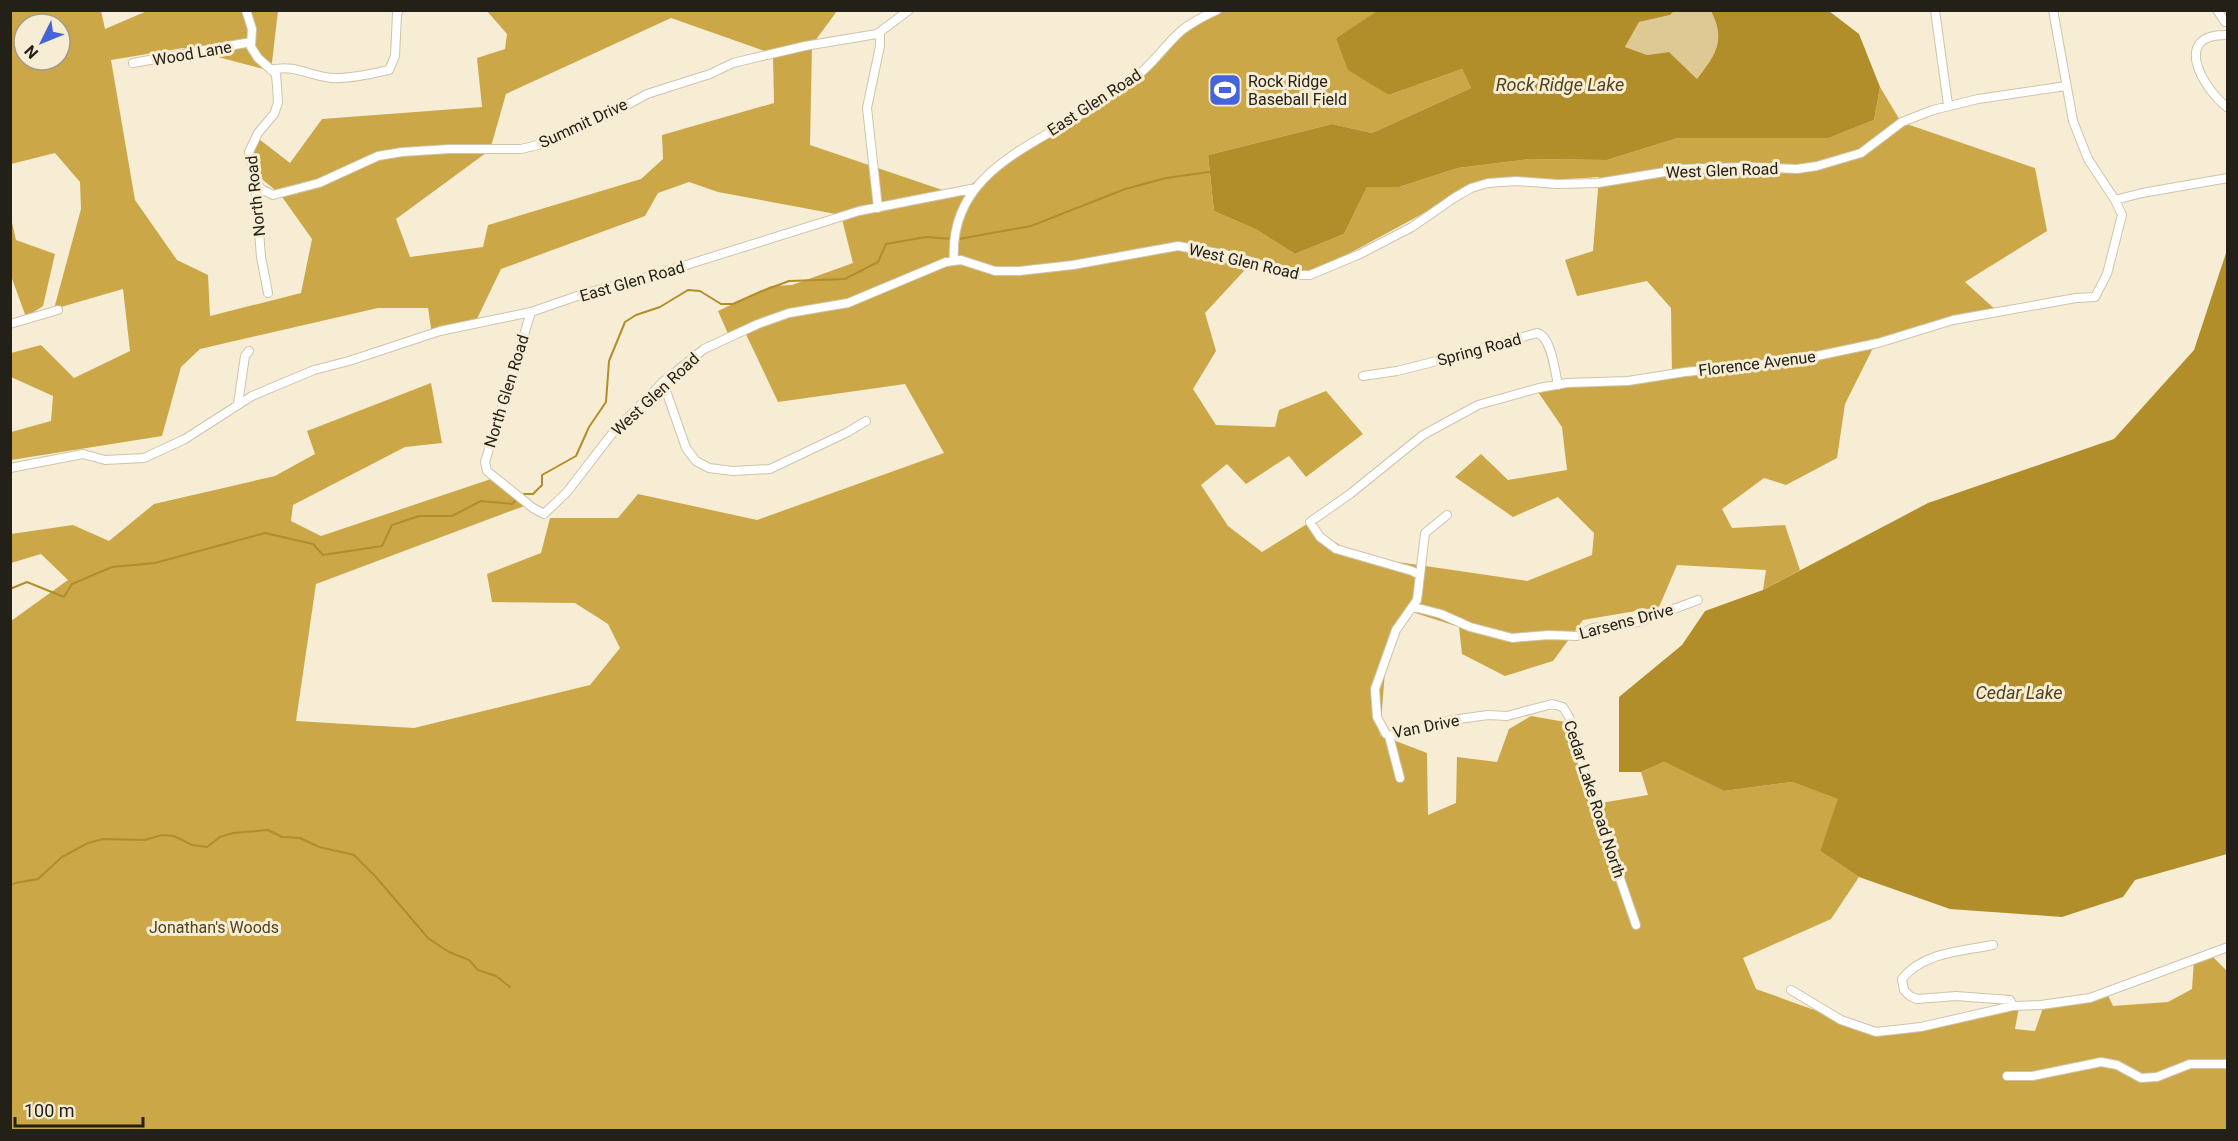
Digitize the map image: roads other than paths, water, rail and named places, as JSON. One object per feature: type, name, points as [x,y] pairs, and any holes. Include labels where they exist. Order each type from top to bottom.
[{"type":"street","name":"North Road","points":[[246,10],[252,29],[251,47],[258,58],[276,74],[278,103],[274,114],[252,142],[249,152],[255,179],[261,257],[268,293]]},
{"type":"street","points":[[271,70],[284,67],[295,68],[314,75],[334,78],[389,70],[395,56],[399,10]]},
{"type":"street","name":"Summit Drive","points":[[255,179],[261,189],[273,195],[319,183],[378,156],[449,149],[521,149],[538,145],[561,133],[609,115],[647,94],[702,77],[733,63],[880,32],[909,10]]},
{"type":"street","name":"East Glen Road","points":[[10,468],[84,454],[112,460],[144,458],[185,439],[252,396],[314,370],[440,331],[531,312],[822,221],[976,188],[991,171],[1015,151],[1090,109],[1136,77],[1180,33],[1197,19],[1217,10]]},
{"type":"street","points":[[1935,10],[1948,105]]},
{"type":"street","name":"Florence Avenue","points":[[1420,575],[1336,549],[1320,537],[1310,522],[1350,494],[1423,435],[1450,418],[1478,405],[1558,385],[1628,381],[1685,372],[1788,362],[1878,343],[1953,320],[2076,298],[2095,297],[2107,274],[2120,228],[2121,215],[2115,200],[2088,159],[2073,122],[2053,10]]},
{"type":"street","points":[[2217,10],[2225,22]]},
{"type":"street","points":[[878,208],[867,108],[880,46],[880,32]]},
{"type":"street","points":[[2228,35],[2204,40],[2197,47],[2196,55],[2197,68],[2205,85],[2215,98],[2228,108]]},
{"type":"street","name":"Wood Lane","points":[[133,63],[251,42]]},
{"type":"street","name":"West Glen Road","points":[[544,514],[567,492],[611,435],[663,382],[704,349],[758,324],[789,313],[848,303],[946,262],[961,260],[995,271],[1019,271],[1073,265],[1178,246],[1233,256],[1293,275],[1310,275],[1360,254],[1412,227],[1454,198],[1488,183],[1516,181],[1557,184],[1598,183],[1683,169],[1748,167],[1797,169],[1817,166],[1861,153],[1902,122],[1948,105],[2066,86]]},
{"type":"street","points":[[2115,200],[2228,178]]},
{"type":"street","points":[[954,261],[954,234],[976,188]]},
{"type":"street","points":[[10,324],[58,310]]},
{"type":"street","name":"North Glen Road","points":[[531,312],[485,462],[487,471],[544,514]]},
{"type":"street","name":"Spring Road","points":[[1363,376],[1397,371],[1540,333],[1546,339],[1558,385]]},
{"type":"street","points":[[238,404],[245,356],[249,351]]},
{"type":"street","points":[[663,382],[686,448],[696,460],[709,468],[733,471],[770,469],[866,421]]},
{"type":"street","name":"Van Drive","points":[[1447,515],[1425,534],[1417,600],[1396,630],[1375,689],[1377,717],[1389,736],[1452,720],[1488,715],[1507,716],[1530,710]]},
{"type":"street","name":"Larsens Drive","points":[[1414,607],[1441,614],[1470,627],[1512,638],[1548,635],[1577,636],[1593,628],[1638,622],[1698,600]]},
{"type":"street","name":"Cedar Lake Road North","points":[[1530,710],[1556,704],[1563,707],[1569,717],[1592,797],[1636,925]]},
{"type":"street","points":[[1389,736],[1400,778]]},
{"type":"street","points":[[1993,945],[1934,957],[1907,972],[1902,979],[1902,987],[1906,993],[1917,999],[1956,996],[2010,1000],[2013,1006]]},
{"type":"street","points":[[1791,990],[1841,1020],[1876,1032],[1921,1027],[2013,1006],[2041,1005],[2090,998],[2228,948]]},
{"type":"street","points":[[2007,1076],[2032,1076],[2101,1062],[2117,1065],[2141,1078],[2157,1077],[2190,1064],[2228,1064]]},
{"type":"water","name":"Rock Ridge Lake","points":[[1379,10],[1674,11],[1670,15],[1639,22],[1625,47],[1647,55],[1669,52],[1697,79],[1717,47],[1718,31],[1711,11],[1829,11],[1859,34],[1880,87],[1874,120],[1829,138],[1678,138],[1607,160],[1531,159],[1458,168],[1399,187],[1367,187],[1344,234],[1295,254],[1257,230],[1214,211],[1208,155],[1332,124],[1372,133],[1471,88],[1462,69],[1389,95],[1348,70],[1336,38]]},
{"type":"water","name":"Cedar Lake","points":[[2227,250],[2227,854],[2135,880],[2123,897],[2062,917],[1950,909],[1859,877],[1820,851],[1838,799],[1792,782],[1724,791],[1664,762],[1641,772],[1619,772],[1619,697],[1682,645],[1705,611],[1763,590],[1928,503],[2114,439],[2194,350]]},
{"type":"waterway","points":[[959,239],[1031,226],[1125,189],[1166,178],[1209,172]]},
{"type":"waterway","points":[[524,494],[533,494],[542,485],[542,475],[576,456],[589,427],[606,402],[609,361],[625,322],[636,315],[660,307],[688,290],[700,291],[721,304],[733,304],[789,281],[845,279],[878,262],[886,244],[926,237],[953,239]]},
{"type":"waterway","points":[[10,589],[27,582],[64,597],[72,584],[112,567],[155,563],[265,533],[313,544],[323,555],[382,546],[392,525],[419,516],[452,516],[481,501],[512,504],[516,500]]},
{"type":"waterway","points":[[10,886],[38,879],[62,857],[88,843],[103,839],[145,840],[162,835],[174,836],[192,845],[207,847],[220,837],[233,833],[268,830],[282,837],[300,838],[319,847],[354,855],[428,938],[449,952],[469,960],[478,970],[496,976],[510,987]]},
{"type":"place","name":"Rock Ridge Baseball Field","points":[[1225,90]]},
{"type":"park label","name":"Jonathan's Woods","points":[[214,927]]}]
